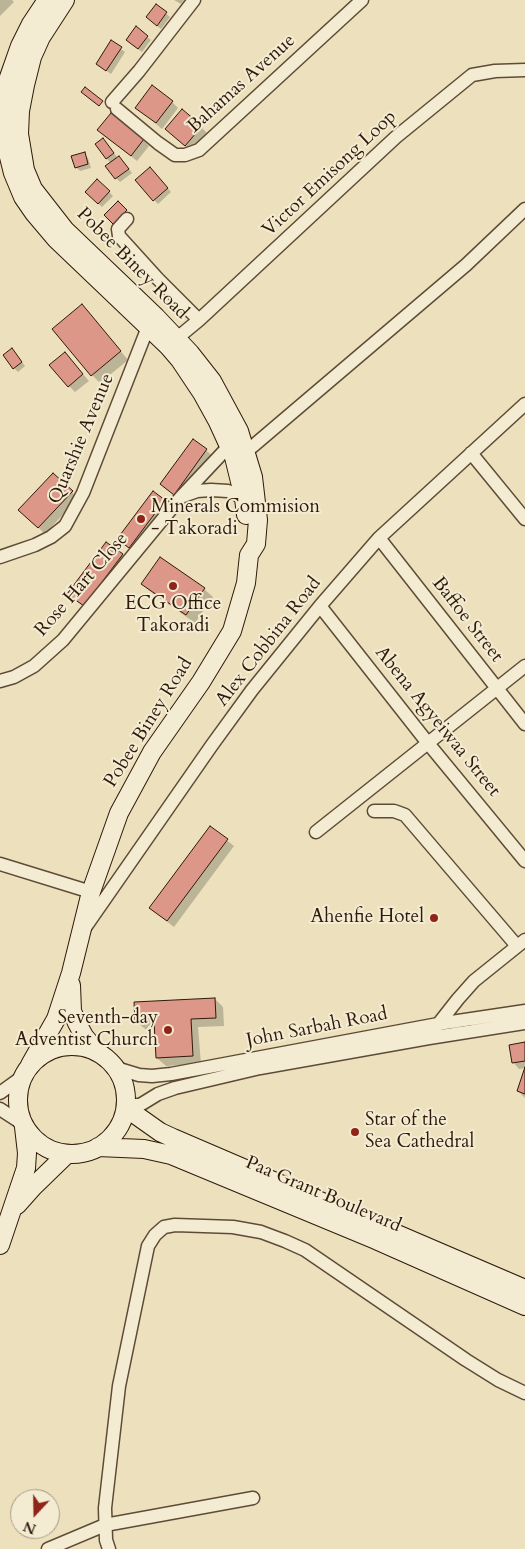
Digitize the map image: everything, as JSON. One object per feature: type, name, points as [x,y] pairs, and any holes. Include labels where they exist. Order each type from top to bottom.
[{"type":"street","name":"Pobee Biney Road","points":[[47,0],[20,46],[8,80],[5,132],[13,173],[23,197],[39,220],[56,239],[180,360],[202,393],[234,457],[244,498],[246,543],[249,555],[246,582],[232,631],[201,682],[152,752],[119,813],[91,892],[71,973]]},
{"type":"street","name":"Pobee Biney Road","points":[[65,0],[41,37],[32,57],[25,86],[20,111],[19,134],[25,170],[33,189],[64,230],[156,317],[190,353],[212,381],[239,431],[253,477],[258,520],[256,544],[249,555]]},
{"type":"street","name":"Bahamas Avenue","points":[[194,0],[115,105],[158,143],[175,155],[185,156],[199,150],[362,0]]},
{"type":"street","name":"Victor Emisong Loop","points":[[176,339],[199,320],[396,137],[472,75],[495,70],[525,70]]},
{"type":"street","points":[[246,452],[466,265],[525,209]]},
{"type":"street","points":[[127,219],[118,228],[119,236],[152,273],[199,320]]},
{"type":"street","name":"Quarshie Avenue","points":[[0,558],[35,546],[51,537],[64,526],[84,493],[148,327]]},
{"type":"street","name":"Alex Cobbina Road","points":[[79,935],[92,919],[159,818],[252,690],[320,606],[379,538],[525,404]]},
{"type":"street","name":"Rose Hart Close","points":[[0,681],[14,677],[34,666],[63,640],[181,497],[229,446]]},
{"type":"street","points":[[471,453],[525,519]]},
{"type":"street","points":[[181,497],[197,491],[211,490],[228,491],[244,498]]},
{"type":"street","name":"Baffoe Street","points":[[379,538],[525,724]]},
{"type":"street","name":"Abena Agyeiwaa Street","points":[[320,606],[525,862]]},
{"type":"street","points":[[316,832],[525,666]]},
{"type":"street","points":[[374,811],[394,810],[405,815],[521,943],[474,982],[438,1024],[429,1038]]},
{"type":"street","points":[[0,864],[91,892]]},
{"type":"street","points":[[71,973],[72,1011],[84,1036],[97,1052]]},
{"type":"street","points":[[0,1245],[26,1168],[27,1153],[24,1125],[17,1100],[18,1088],[56,1019],[71,973]]},
{"type":"street","name":"John Sarbah Road","points":[[116,1068],[139,1075],[171,1074],[438,1024],[525,1011]]},
{"type":"street","name":"John Sarbah Road","points":[[126,1106],[140,1105],[158,1094],[175,1088],[260,1068],[525,1023]]},
{"type":"street","points":[[0,1092],[26,1071],[39,1056],[50,1050],[74,1046],[97,1052],[107,1059],[116,1068],[126,1092],[126,1106],[116,1131],[98,1148],[88,1152],[67,1154],[42,1146],[32,1137],[24,1125],[0,1109]]},
{"type":"street","name":"Paa Grant Boulevard","points":[[126,1106],[160,1132],[173,1138],[525,1289]]},
{"type":"street","name":"Paa Grant Boulevard","points":[[98,1148],[144,1149],[171,1156],[376,1240],[525,1306]]},
{"type":"street","points":[[10,1215],[23,1197],[67,1154]]},
{"type":"street","points":[[109,1549],[105,1525],[107,1489],[120,1376],[148,1246],[154,1235],[164,1228],[175,1225],[233,1227],[261,1232],[285,1241],[304,1250],[466,1360],[498,1380],[525,1393]]},
{"type":"street","points":[[48,1549],[105,1525],[253,1498]]},
{"type":"building","points":[[156,4],[167,12],[157,26],[146,17]]},
{"type":"building","points":[[136,26],[148,36],[138,49],[126,40]]},
{"type":"building","points":[[111,40],[122,47],[106,71],[96,64]]},
{"type":"building","points":[[152,85],[173,101],[156,123],[135,108]]},
{"type":"building","points":[[85,87],[103,101],[99,106],[81,92]]},
{"type":"building","points":[[182,109],[202,126],[185,146],[165,129]]},
{"type":"building","points":[[111,113],[144,139],[131,156],[97,130]]},
{"type":"building","points":[[103,138],[114,153],[106,159],[95,144]]},
{"type":"building","points":[[85,152],[88,164],[75,168],[71,156]]},
{"type":"building","points":[[119,156],[129,169],[115,179],[105,166]]},
{"type":"building","points":[[150,167],[168,188],[153,201],[135,180]]},
{"type":"building","points":[[97,179],[110,191],[98,204],[85,192]]},
{"type":"building","points":[[118,201],[127,210],[113,224],[104,215]]},
{"type":"building","points":[[82,304],[121,351],[91,376],[52,329]]},
{"type":"building","points":[[12,348],[22,362],[13,369],[3,355]]},
{"type":"building","points":[[65,352],[83,374],[68,387],[49,365]]},
{"type":"building","points":[[193,439],[207,449],[174,495],[160,484]]},
{"type":"building","points":[[53,473],[73,491],[38,528],[18,510]]},
{"type":"building","name":"Minerals Commision - Takoradi","points":[[153,491],[165,500],[129,548],[117,539]]},
{"type":"building","points":[[106,542],[123,554],[84,606],[67,594]]},
{"type":"building","name":"ECG Office Takoradi","points":[[160,557],[205,588],[186,615],[141,584]]},
{"type":"building","points":[[210,826],[228,839],[167,921],[149,908]]},
{"type":"building","points":[[215,998],[216,1018],[191,1019],[193,1056],[156,1058],[154,1021],[135,1022],[134,1002]]},
{"type":"building","points":[[525,1042],[525,1061],[512,1063],[509,1045]]},
{"type":"building","points":[[525,1067],[525,1094],[517,1091]]},
{"type":"place","name":"Minerals Commision - Takoradi","points":[[141,519]]},
{"type":"place","name":"ECG Office Takoradi","points":[[173,586]]},
{"type":"place","name":"Ahenfie Hotel","points":[[434,918]]},
{"type":"place","name":"Seventh-day Adventist Church","points":[[168,1030]]},
{"type":"place","name":"Star of the Sea Cathedral","points":[[355,1132]]}]
